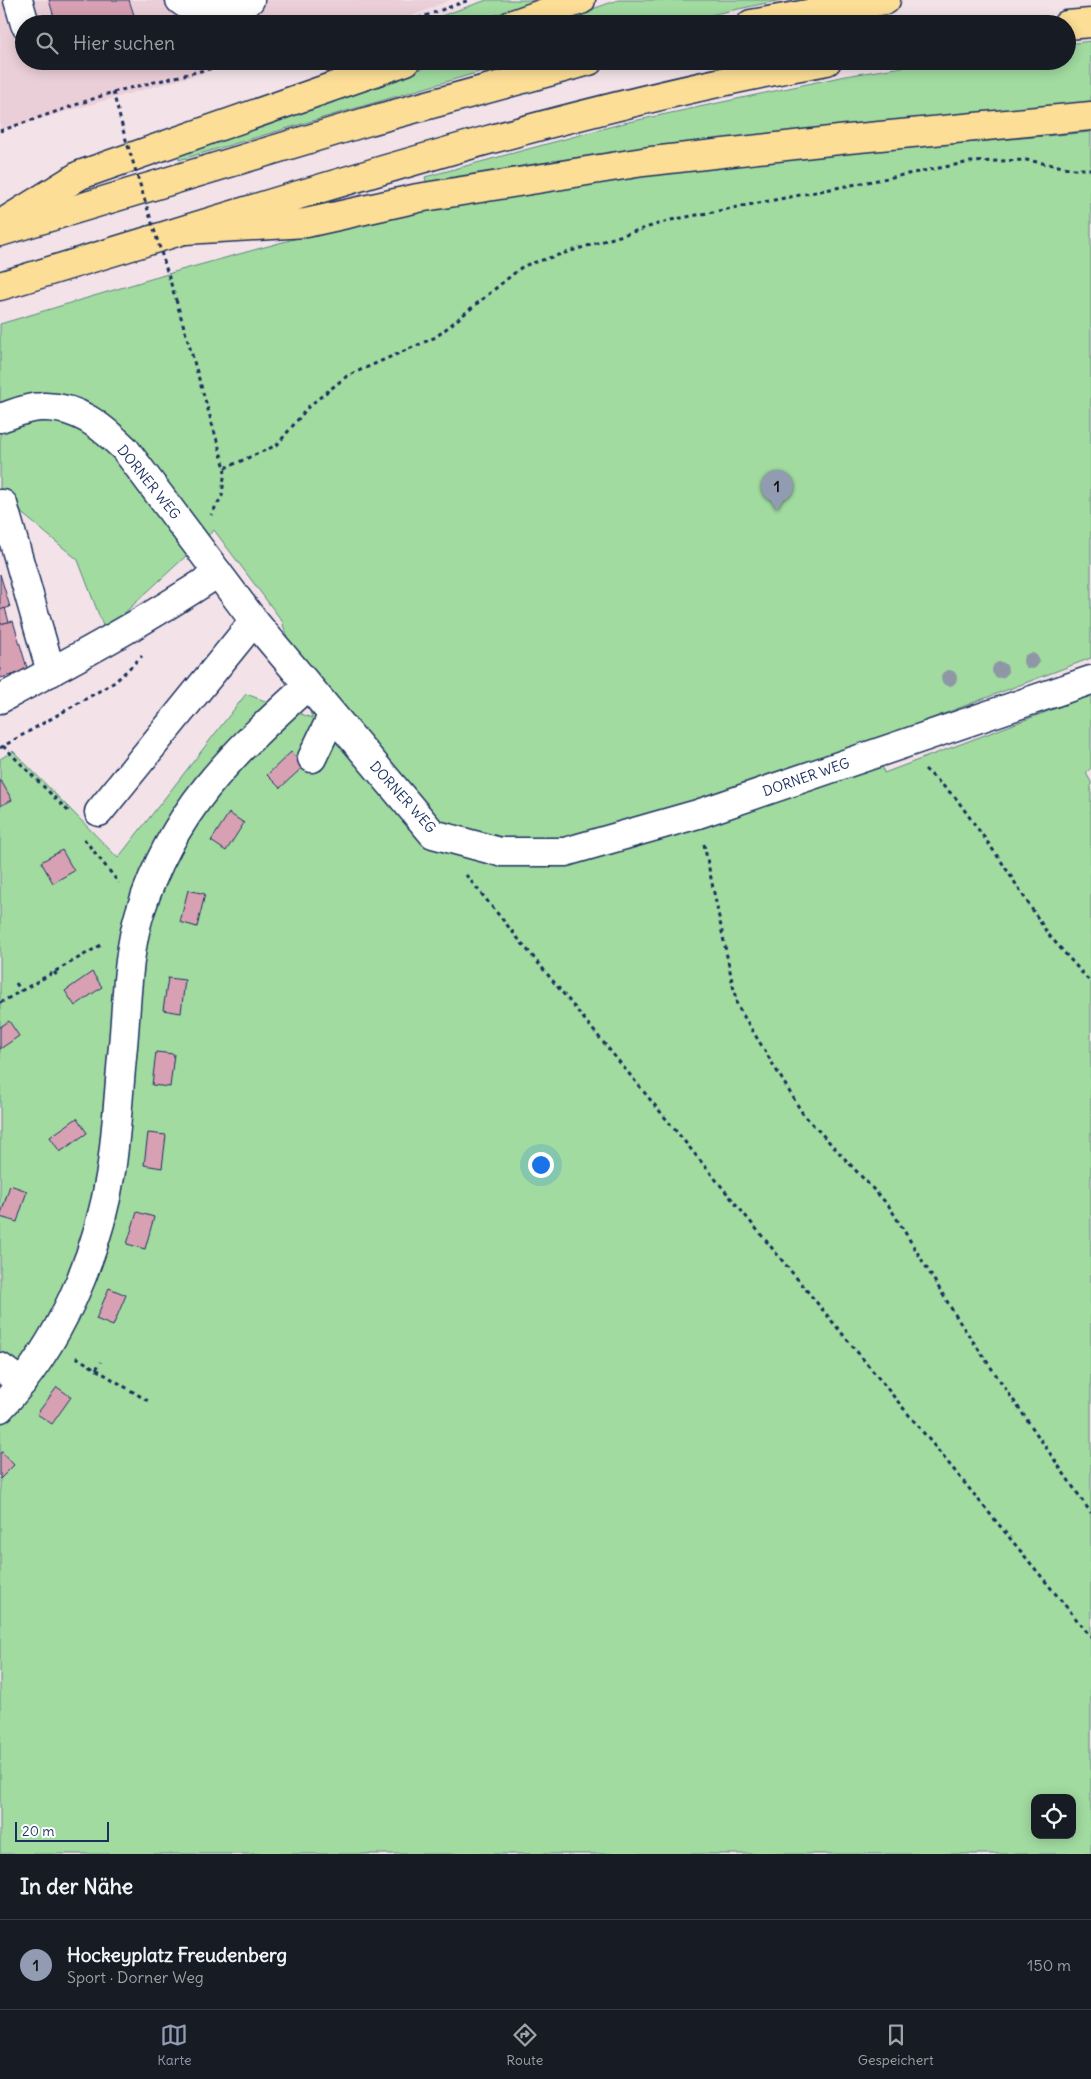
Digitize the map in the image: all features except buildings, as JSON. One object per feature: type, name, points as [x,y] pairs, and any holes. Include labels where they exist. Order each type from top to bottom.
[{"type":"highway","points":[[538,15],[581,0]]},
{"type":"highway","points":[[802,15],[886,0]]},
{"type":"highway","points":[[1076,24],[1091,22]]},
{"type":"highway","points":[[0,225],[80,175],[380,70]]},
{"type":"highway","points":[[0,232],[369,121],[556,70]]},
{"type":"highway","points":[[0,286],[524,130],[687,89],[782,70]]},
{"type":"highway","points":[[185,230],[306,223],[418,198],[643,162],[848,139],[1091,116]]},
{"type":"street","points":[[18,0],[22,15]]},
{"type":"street","points":[[180,0],[208,11],[233,9],[250,0]]},
{"type":"street","name":"DORNER WEG","points":[[0,418],[41,406],[70,410],[100,425],[125,449],[196,541],[254,621],[432,834],[500,852],[565,852],[698,814],[1091,680]]},
{"type":"street","points":[[0,504],[3,504],[51,672]]},
{"type":"street","points":[[0,698],[51,672],[161,610],[218,573]]},
{"type":"street","points":[[98,812],[254,621]]},
{"type":"street","points":[[0,1408],[22,1383],[50,1341],[75,1292],[92,1249],[111,1172],[132,949],[137,924],[156,868],[177,827],[198,796],[237,751],[307,686]]},
{"type":"street","points":[[312,758],[332,716]]},
{"type":"street","points":[[0,1367],[22,1383]]},
{"type":"path","points":[[428,15],[469,0]]},
{"type":"path","points":[[0,131],[113,92],[205,70]]},
{"type":"path","points":[[113,92],[225,468],[222,496],[196,541]]},
{"type":"path","points":[[225,468],[277,445],[309,406],[347,376],[436,337],[523,266],[671,220],[970,162],[1026,160],[1074,169],[1091,169]]},
{"type":"path","points":[[0,748],[115,682],[137,663],[146,651]]},
{"type":"path","points":[[901,746],[955,797],[1001,862],[1048,934],[1091,983]]},
{"type":"path","points":[[698,814],[737,1005],[803,1114],[889,1206],[959,1321],[1091,1513]]},
{"type":"path","points":[[464,873],[1091,1637]]},
{"type":"path","points":[[0,1003],[137,924]]},
{"type":"path","points":[[54,972],[59,978]]},
{"type":"path","points":[[16,982],[21,991]]},
{"type":"path","points":[[50,1341],[148,1401]]},
{"type":"path","points":[[96,1369],[100,1362]]},
{"type":"shaded area","points":[[0,0],[450,0],[415,15],[15,15],[15,70],[214,70],[0,130]]},
{"type":"green space","points":[[487,0],[538,0],[496,15],[444,15]]},
{"type":"green space","points":[[618,0],[781,0],[710,15],[576,15]]},
{"type":"green space","points":[[1091,41],[1091,103],[711,140],[633,150],[427,185],[425,177],[624,123],[845,76],[883,70],[1076,70],[1076,43]]},
{"type":"green space","points":[[418,70],[486,70],[179,160],[179,155],[213,141]]},
{"type":"green space","points":[[1091,132],[1091,658],[901,730],[876,744],[884,773],[1091,695],[1091,768],[1086,773],[1091,782],[1091,1854],[0,1854],[0,759],[13,751],[118,858],[246,694],[312,718],[282,621],[214,530],[105,631],[78,560],[6,500],[0,499],[0,324],[181,270],[345,225],[542,188],[736,163]]},
{"type":"place","name":"Hockeyplatz Freudenberg","points":[[777,511]]}]
